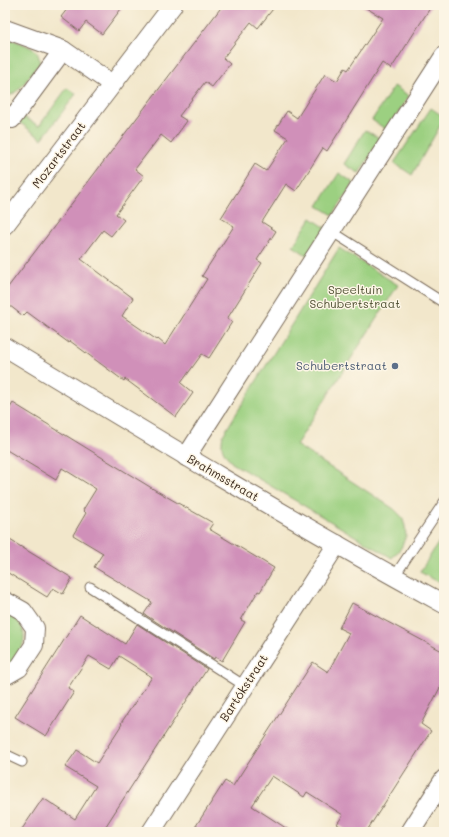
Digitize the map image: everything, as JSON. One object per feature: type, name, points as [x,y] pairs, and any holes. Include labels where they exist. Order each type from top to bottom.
[{"type":"street","name":"Mozartstraat","points":[[5,225],[173,5]]},
{"type":"street","points":[[5,29],[63,50],[112,84]]},
{"type":"street","points":[[8,117],[63,50]]},
{"type":"street","points":[[186,457],[444,56]]},
{"type":"street","name":"Brahmsstraat","points":[[5,347],[186,457],[394,577],[444,604]]},
{"type":"street","name":"Bartókstraat","points":[[151,832],[337,544]]},
{"type":"street","points":[[5,601],[23,611],[35,628],[34,645],[19,668],[5,678]]},
{"type":"street","points":[[410,832],[444,779]]},
{"type":"lane","points":[[331,231],[444,303]]},
{"type":"lane","points":[[394,577],[444,502]]},
{"type":"lane","points":[[90,587],[245,686]]},
{"type":"lane","points":[[5,754],[22,762]]},
{"type":"green space","points":[[5,37],[34,50],[38,54],[39,67],[36,67],[18,90],[5,96]]},
{"type":"green space","points":[[394,86],[409,96],[387,130],[372,120]]},
{"type":"green space","points":[[67,88],[76,94],[42,139],[19,122],[24,117],[39,126]]},
{"type":"green space","points":[[431,108],[444,117],[444,119],[412,175],[394,163]]},
{"type":"green space","points":[[365,130],[381,139],[359,173],[344,164]]},
{"type":"green space","points":[[339,173],[354,183],[333,215],[318,206]]},
{"type":"green space","points":[[311,218],[326,228],[308,256],[293,246]]},
{"type":"green space","name":"Speeltuin Schubertstraat","points":[[339,248],[398,285],[296,445],[394,509],[402,517],[406,536],[401,548],[392,558],[232,463],[224,453],[222,447],[223,435]]},
{"type":"green space","points":[[440,540],[444,540],[444,585],[420,572]]},
{"type":"green space","points":[[5,611],[15,618],[21,625],[24,638],[20,652],[10,663],[5,666]]},
{"type":"building","points":[[64,5],[124,5],[102,34],[86,22],[79,31],[61,17],[68,8]]},
{"type":"building","points":[[223,5],[276,5],[258,28],[251,22],[223,58],[230,64],[212,87],[205,82],[179,116],[187,121],[171,143],[161,135],[135,169],[144,176],[116,214],[124,220],[111,236],[103,230],[81,259],[133,298],[122,316],[165,345],[207,279],[202,276],[234,226],[221,218],[255,164],[266,171],[288,138],[275,130],[287,111],[297,118],[325,74],[337,81],[345,68],[348,70],[383,18],[361,5],[432,5],[391,69],[382,63],[327,151],[323,148],[296,191],[286,184],[262,222],[276,231],[257,260],[262,263],[227,319],[232,322],[209,358],[202,354],[181,383],[193,393],[176,417],[125,379],[124,381],[70,341],[69,343],[27,312],[23,316],[5,302],[5,291]]},
{"type":"building","points":[[13,403],[155,490],[213,523],[209,529],[274,568],[241,620],[245,622],[222,661],[215,657],[214,659],[144,614],[152,602],[94,567],[103,553],[73,535],[86,513],[83,510],[96,489],[62,468],[56,480],[5,449],[5,416]]},
{"type":"building","points":[[5,537],[72,578],[63,594],[53,588],[47,597],[5,571]]},
{"type":"building","points":[[352,603],[444,652],[444,680],[421,724],[431,731],[366,832],[349,832],[337,824],[343,815],[307,792],[304,797],[272,776],[252,806],[292,832],[192,832],[225,781],[233,786],[313,662],[328,672],[349,633],[339,628]]},
{"type":"building","points":[[80,615],[125,644],[137,624],[207,669],[102,832],[20,832],[43,798],[75,819],[96,786],[65,767],[77,750],[97,763],[122,724],[121,723],[152,677],[119,656],[111,669],[89,656],[68,688],[74,692],[46,736],[15,717]]},
{"type":"place","name":"Schubertstraat","points":[[395,366]]}]
